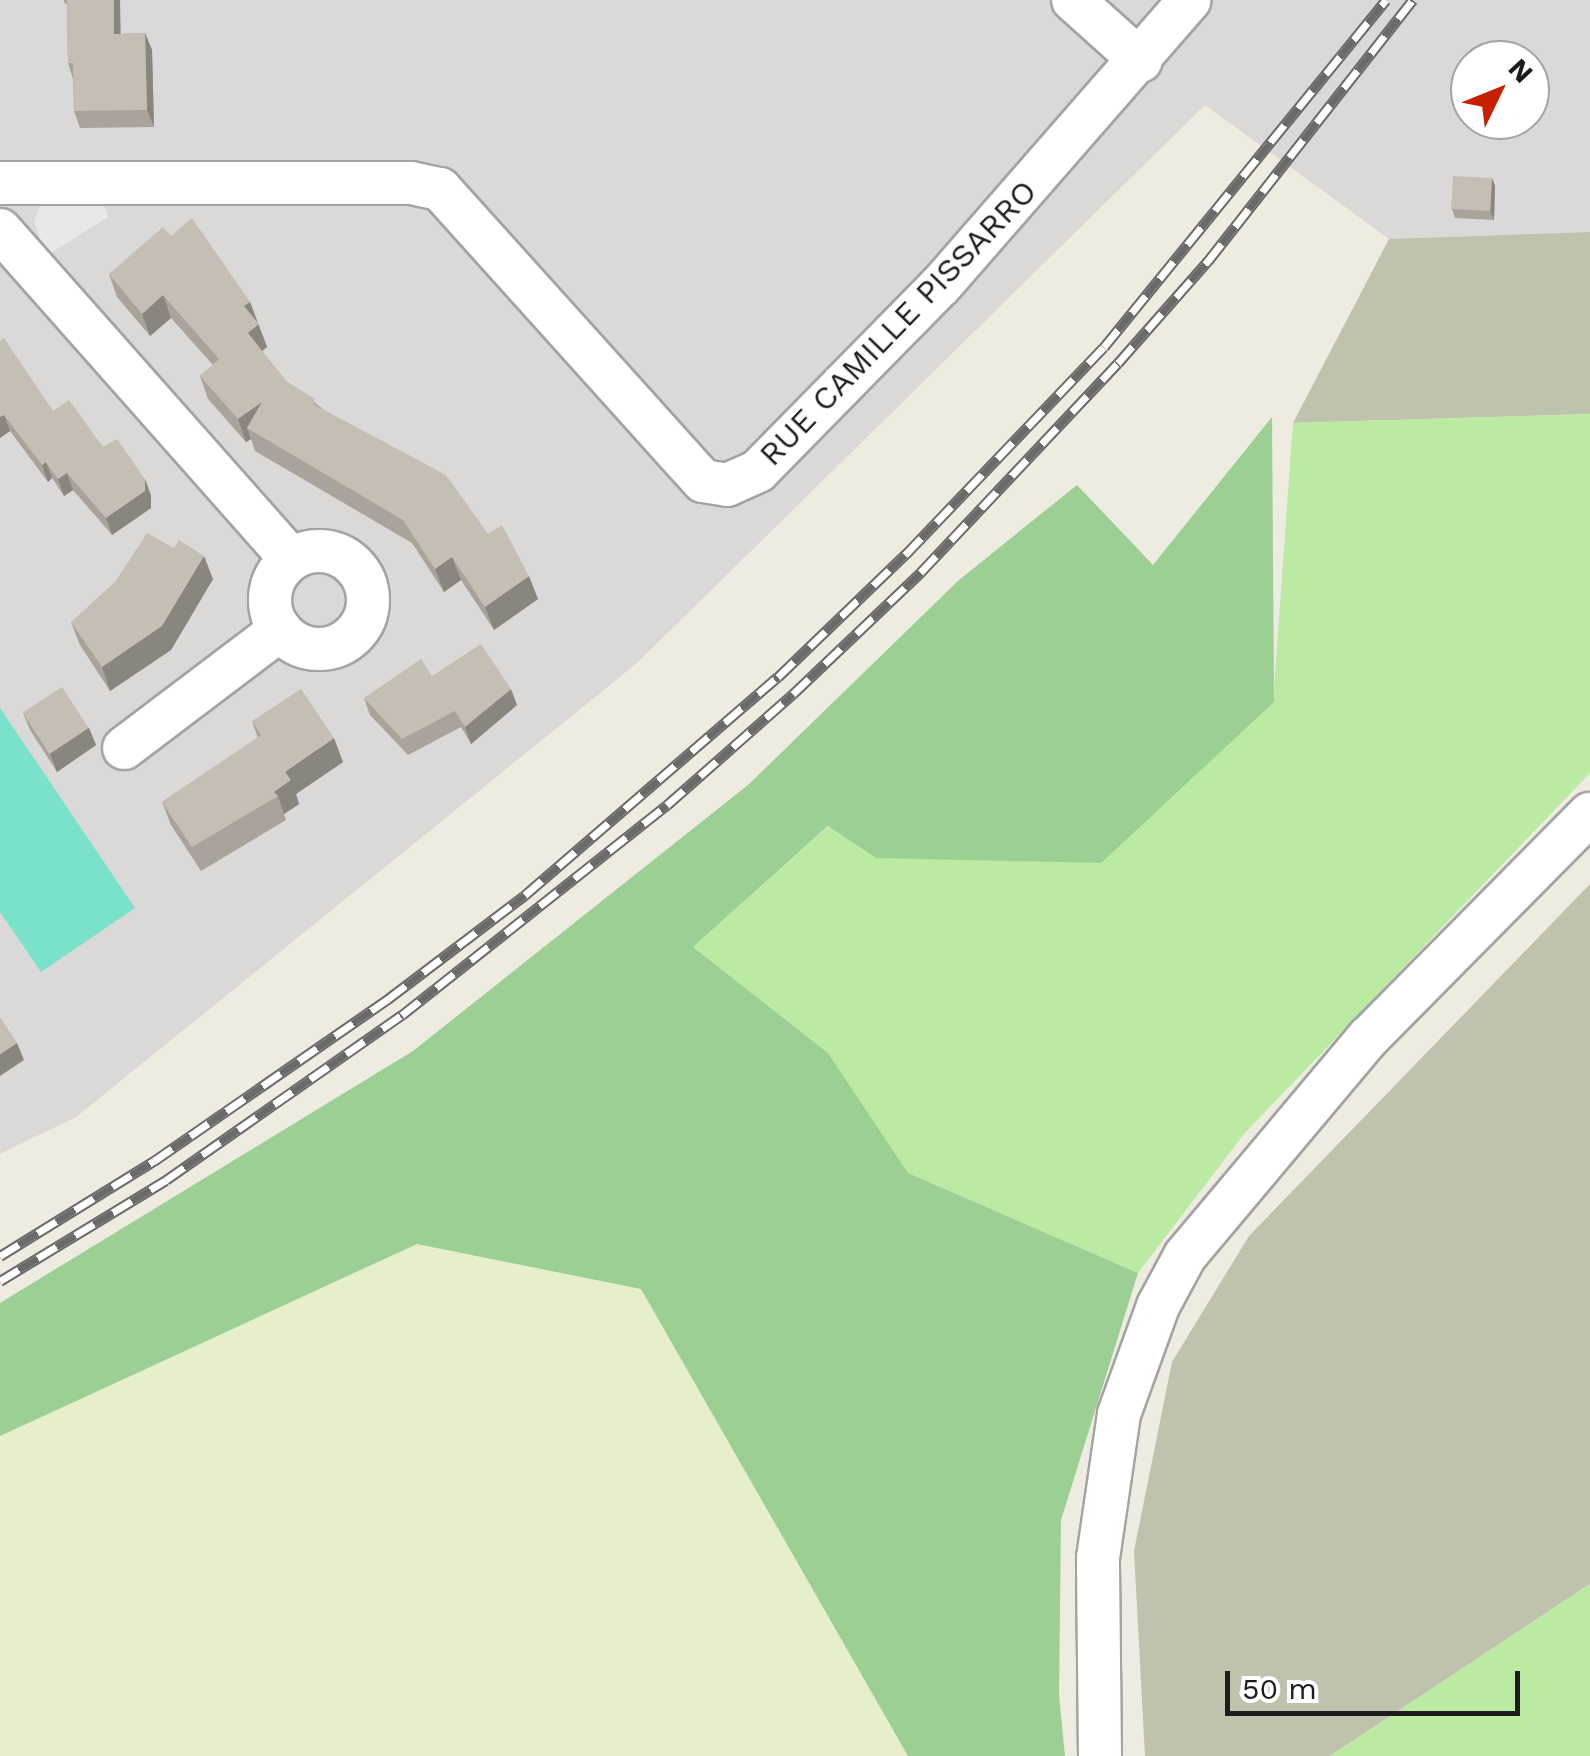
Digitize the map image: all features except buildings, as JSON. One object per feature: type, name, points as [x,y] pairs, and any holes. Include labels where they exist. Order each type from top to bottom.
[{"type":"street","points":[[1073,0],[1141,61]]},
{"type":"street","name":"RUE CAMILLE PISSARRO","points":[[0,183],[411,183],[440,189],[703,482],[727,485],[758,471],[941,285],[1141,61],[1190,0]]},
{"type":"street","points":[[0,230],[292,560]]},
{"type":"street","points":[[322,551],[338,555],[362,576],[368,608],[352,636],[338,645],[306,648],[280,630],[272,584],[292,560],[322,551]]},
{"type":"street","points":[[124,748],[280,630]]},
{"type":"street","points":[[1100,1756],[1098,1558],[1118,1414],[1158,1306],[1185,1256],[1356,1051],[1590,814]]},
{"type":"shaded area","points":[[0,0],[1590,0],[1590,232],[1389,239],[1205,105],[636,664],[76,1117],[0,1154]]},
{"type":"shaded area","points":[[101,196],[108,217],[46,256],[34,221],[40,207],[56,198]]},
{"type":"shaded area","points":[[1590,232],[1590,414],[1293,423],[1389,239]]},
{"type":"shaded area","points":[[0,708],[135,908],[41,972],[0,912]]},
{"type":"shaded area","points":[[1590,884],[1590,1584],[1330,1756],[1145,1756],[1134,1551],[1172,1362],[1249,1236]]},
{"type":"shaded area","points":[[417,1244],[641,1289],[908,1756],[0,1756],[0,1436]]},
{"type":"green space","points":[[1590,414],[1590,773],[1244,1134],[1138,1273],[908,1173],[828,1053],[693,947],[829,826],[876,858],[1273,702],[1293,423]]},
{"type":"green space","points":[[1272,417],[1274,702],[1101,863],[876,858],[828,826],[693,947],[828,1053],[908,1173],[1138,1273],[1061,1520],[1059,1695],[1065,1756],[908,1756],[641,1289],[417,1244],[0,1436],[0,1303],[413,1051],[748,785],[959,580],[1077,485],[1153,565]]},
{"type":"green space","points":[[1590,1584],[1590,1756],[1330,1756]]},
{"type":"railway","points":[[0,1256],[154,1161],[388,999],[525,895],[778,677],[906,554],[1104,347],[1386,0]]},
{"type":"railway","points":[[0,1281],[166,1180],[402,1015],[667,805],[793,694],[921,572],[1118,363],[1208,261],[1413,0]]}]
